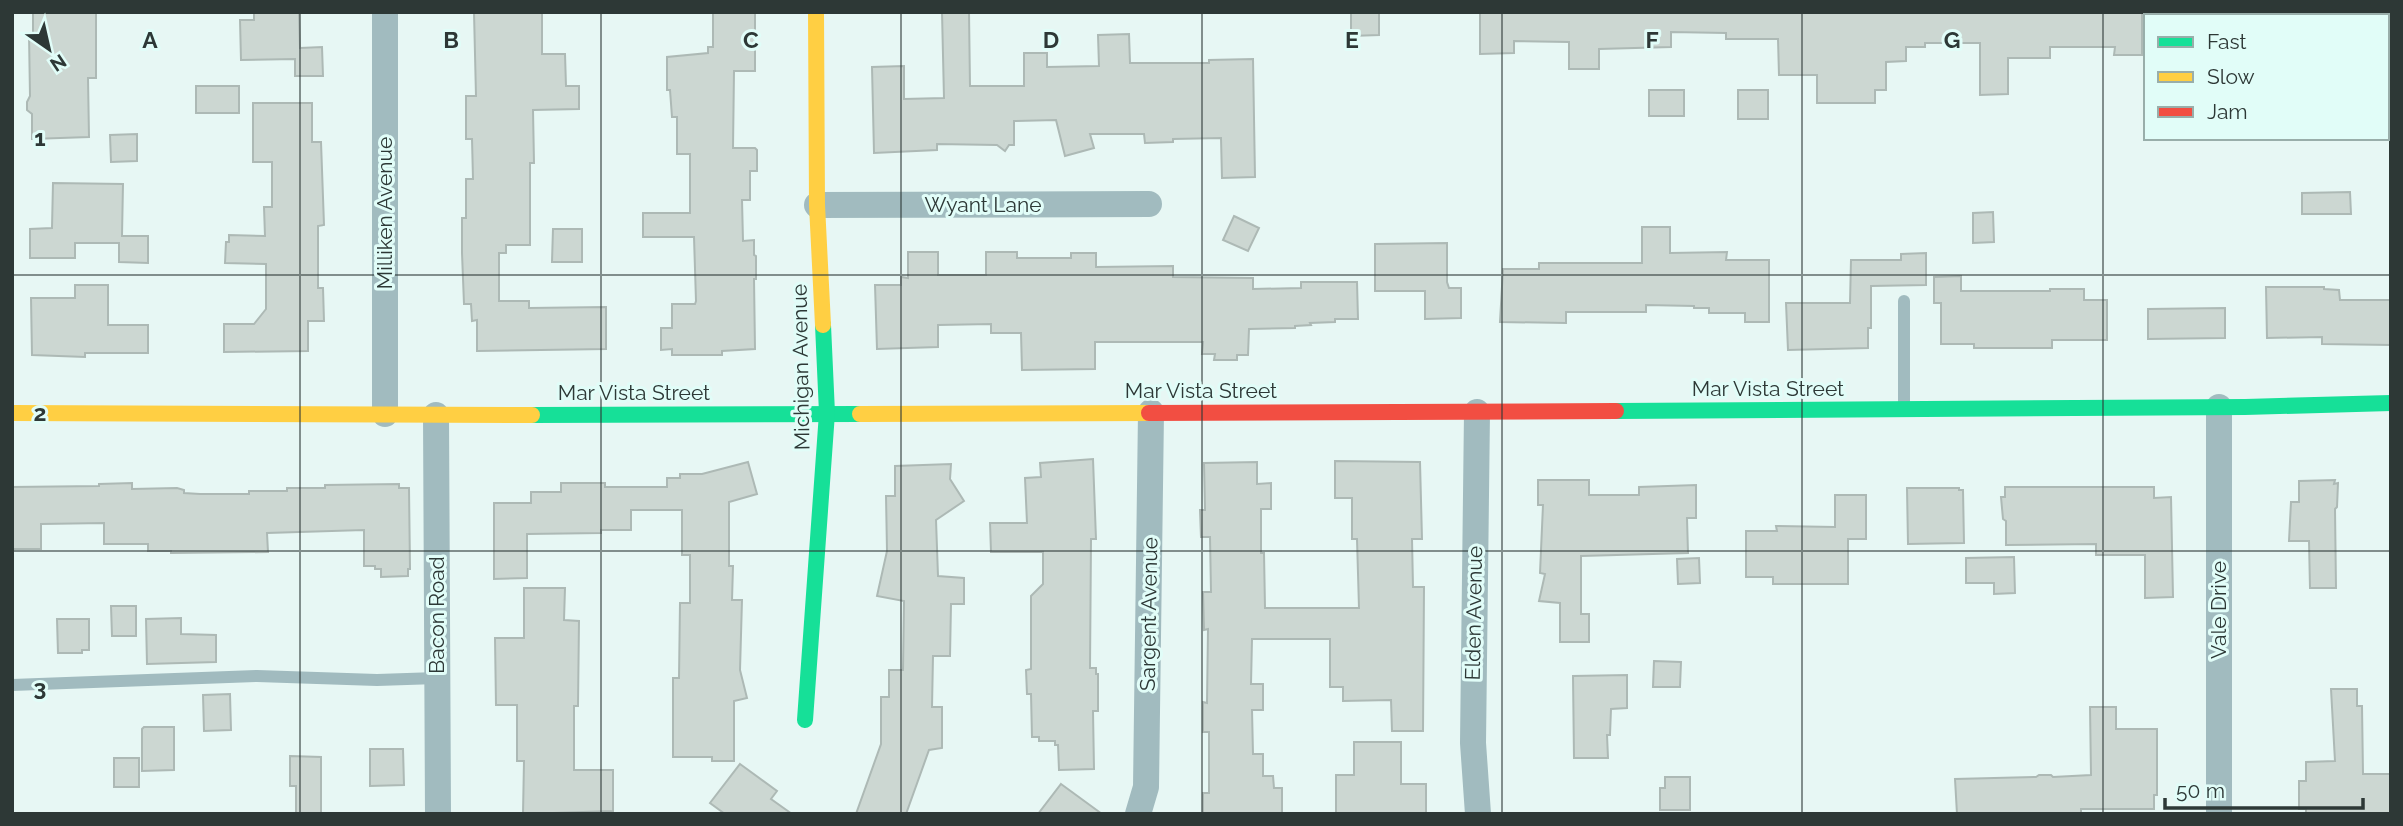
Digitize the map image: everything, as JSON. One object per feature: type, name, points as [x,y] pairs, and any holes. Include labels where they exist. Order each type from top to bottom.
[{"type":"street","name":"Milliken Avenue","points":[[385,12],[385,414]]},
{"type":"street","name":"Michigan Avenue","points":[[805,720],[827,413],[817,205],[816,12]]},
{"type":"street","name":"Wyant Lane","points":[[817,205],[1149,204]]},
{"type":"street","name":"Mar Vista Street","points":[[12,413],[436,415],[1477,412],[2219,407],[2391,403]]},
{"type":"street","name":"Vale Drive","points":[[2219,407],[2219,814]]},
{"type":"street","name":"Sargent Avenue","points":[[1138,814],[1146,787],[1151,412]]},
{"type":"street","name":"Elden Avenue","points":[[1477,412],[1473,743],[1478,814]]},
{"type":"street","name":"Bacon Road","points":[[436,415],[438,814]]},
{"type":"lane","points":[[1903,301],[1904,409]]},
{"type":"lane","points":[[12,685],[257,676],[377,680],[437,678]]},
{"type":"building","points":[[33,12],[96,12],[96,78],[88,78],[89,137],[32,139],[32,114],[27,110],[27,102],[30,96],[29,34],[33,34]]},
{"type":"building","points":[[254,12],[299,12],[300,48],[322,47],[323,76],[295,76],[295,59],[241,60],[240,20],[254,20]]},
{"type":"building","points":[[474,12],[542,12],[542,54],[565,54],[566,86],[579,86],[579,109],[533,110],[534,163],[530,163],[530,245],[506,245],[506,253],[499,253],[499,301],[529,301],[529,308],[606,307],[606,349],[477,351],[477,320],[472,321],[471,304],[464,304],[462,253],[462,218],[466,218],[466,179],[473,179],[472,139],[466,139],[466,96],[476,96]]},
{"type":"building","points":[[713,12],[755,12],[755,71],[734,71],[733,148],[757,150],[757,171],[750,171],[750,200],[742,200],[743,241],[754,240],[756,256],[755,349],[722,351],[722,355],[672,355],[672,349],[661,350],[661,328],[672,328],[672,304],[695,304],[694,237],[643,237],[643,213],[690,213],[690,154],[677,154],[677,117],[672,117],[670,90],[667,90],[667,57],[708,53],[708,47],[713,47]]},
{"type":"building","points":[[942,12],[969,12],[970,86],[1024,86],[1024,53],[1047,53],[1047,67],[1099,66],[1098,35],[1129,34],[1130,63],[1209,63],[1209,60],[1253,59],[1255,177],[1222,178],[1221,138],[1173,139],[1173,142],[1145,143],[1144,134],[1090,134],[1094,148],[1065,156],[1056,120],[1014,121],[1014,145],[1009,145],[1005,151],[997,145],[937,144],[937,150],[874,153],[872,67],[904,66],[904,99],[944,98]]},
{"type":"building","points":[[1351,12],[1379,12],[1379,35],[1351,36]]},
{"type":"building","points":[[1480,12],[2142,12],[2142,55],[2114,55],[2115,47],[2050,47],[2050,58],[2008,58],[2008,94],[1980,95],[1980,43],[1925,43],[1925,47],[1906,47],[1906,61],[1886,62],[1886,90],[1875,90],[1875,103],[1817,103],[1817,75],[1779,75],[1778,39],[1726,39],[1726,33],[1671,32],[1671,47],[1599,49],[1599,69],[1569,69],[1569,42],[1514,41],[1514,53],[1480,54]]},
{"type":"building","points":[[196,86],[239,86],[239,113],[196,113]]},
{"type":"building","points":[[1649,90],[1684,90],[1684,116],[1649,116]]},
{"type":"building","points":[[1738,90],[1768,90],[1768,119],[1738,119]]},
{"type":"building","points":[[253,103],[312,103],[312,142],[321,142],[324,225],[318,226],[318,288],[323,288],[324,321],[308,321],[308,351],[224,352],[224,324],[254,324],[266,309],[266,264],[225,263],[229,235],[265,236],[264,207],[272,207],[272,162],[253,162]]},
{"type":"building","points":[[137,134],[137,161],[111,162],[110,135]]},
{"type":"building","points":[[53,183],[123,184],[122,236],[148,236],[148,263],[119,262],[119,243],[75,243],[75,258],[30,258],[30,229],[52,228]]},
{"type":"building","points":[[2350,192],[2351,214],[2302,214],[2302,193]]},
{"type":"building","points":[[1993,212],[1994,242],[1973,243],[1973,213]]},
{"type":"building","points":[[1234,216],[1259,228],[1248,251],[1223,240]]},
{"type":"building","points":[[1642,227],[1670,227],[1670,253],[1727,252],[1726,260],[1769,260],[1769,322],[1745,322],[1745,313],[1709,313],[1709,308],[1646,305],[1646,312],[1566,312],[1566,323],[1500,322],[1503,269],[1539,269],[1539,263],[1642,263]]},
{"type":"building","points":[[553,229],[582,229],[582,262],[552,262]]},
{"type":"building","points":[[1447,243],[1447,282],[1449,288],[1461,288],[1461,318],[1425,319],[1425,291],[1375,291],[1375,244]]},
{"type":"building","points":[[908,252],[938,252],[938,275],[986,275],[986,252],[1017,252],[1017,258],[1071,258],[1071,253],[1096,253],[1096,267],[1173,266],[1173,277],[1253,278],[1253,289],[1301,288],[1301,282],[1357,282],[1358,319],[1335,319],[1335,322],[1310,323],[1311,325],[1295,328],[1249,329],[1248,355],[1237,355],[1237,360],[1214,360],[1215,354],[1202,354],[1203,342],[1095,342],[1095,369],[1022,370],[1021,333],[991,333],[991,324],[938,325],[938,347],[877,349],[875,285],[901,285],[901,277],[908,278]]},
{"type":"building","points":[[1926,253],[1926,285],[1871,286],[1868,348],[1788,350],[1786,303],[1850,303],[1851,260],[1901,260],[1901,254]]},
{"type":"building","points":[[1961,276],[1961,291],[2084,289],[2084,300],[2107,300],[2107,340],[2052,340],[2052,348],[1974,348],[1974,344],[1941,344],[1941,303],[1934,303],[1934,277]]},
{"type":"building","points":[[75,285],[108,285],[108,325],[148,325],[148,353],[85,353],[85,357],[32,355],[31,298],[75,298]]},
{"type":"building","points":[[2266,287],[2324,287],[2339,290],[2340,300],[2391,300],[2391,345],[2322,344],[2322,337],[2267,338]]},
{"type":"building","points":[[2225,308],[2225,338],[2148,339],[2148,309]]},
{"type":"building","points":[[1093,459],[1096,539],[1091,539],[1090,668],[1096,668],[1098,674],[1098,711],[1093,711],[1094,769],[1059,770],[1058,745],[1055,745],[1055,741],[1039,741],[1039,737],[1032,737],[1031,694],[1027,694],[1026,670],[1031,669],[1031,596],[1043,584],[1043,552],[991,552],[990,523],[1027,523],[1025,478],[1041,477],[1040,463]]},
{"type":"building","points":[[1335,461],[1420,462],[1422,539],[1412,539],[1413,587],[1424,587],[1423,731],[1392,731],[1391,700],[1343,701],[1343,687],[1330,687],[1330,639],[1252,639],[1251,684],[1263,684],[1263,710],[1252,710],[1253,754],[1263,754],[1263,776],[1273,776],[1274,788],[1282,788],[1282,814],[1203,814],[1203,793],[1209,793],[1209,732],[1203,732],[1203,702],[1207,703],[1208,629],[1204,630],[1203,592],[1211,592],[1210,537],[1201,537],[1200,510],[1205,510],[1204,463],[1257,462],[1257,484],[1271,483],[1271,509],[1261,509],[1265,608],[1359,608],[1357,539],[1352,539],[1352,498],[1335,498]]},
{"type":"building","points":[[748,462],[757,494],[729,502],[732,600],[742,600],[740,670],[747,698],[734,701],[734,761],[712,761],[712,757],[673,757],[673,678],[679,678],[680,603],[690,603],[690,555],[682,555],[682,510],[631,510],[631,530],[527,534],[527,578],[494,579],[494,503],[531,503],[531,492],[561,492],[561,483],[605,483],[605,487],[667,487],[667,478],[680,478],[680,474],[702,474]]},
{"type":"building","points":[[951,464],[950,479],[964,501],[936,520],[938,576],[964,578],[964,604],[951,604],[950,656],[933,656],[932,707],[942,707],[942,748],[929,750],[906,814],[856,814],[881,744],[881,697],[889,697],[889,670],[903,670],[904,601],[877,596],[887,551],[886,496],[895,496],[895,466]]},
{"type":"building","points":[[1538,480],[1589,480],[1589,495],[1639,495],[1639,487],[1696,485],[1696,518],[1687,518],[1688,553],[1581,556],[1581,614],[1589,614],[1589,642],[1560,642],[1560,603],[1539,601],[1545,574],[1540,573],[1543,505],[1538,505]]},
{"type":"building","points":[[2335,480],[2334,484],[2338,483],[2335,509],[2336,588],[2310,588],[2309,541],[2289,541],[2291,502],[2299,502],[2299,481]]},
{"type":"building","points":[[132,483],[132,489],[177,488],[184,490],[184,493],[200,494],[249,494],[249,491],[287,491],[287,488],[325,488],[325,485],[399,484],[399,488],[409,488],[408,576],[381,577],[381,569],[364,566],[364,530],[267,533],[268,552],[171,553],[148,551],[148,544],[104,544],[104,523],[41,524],[41,549],[12,549],[12,487]]},
{"type":"building","points":[[2005,487],[2154,487],[2154,498],[2171,497],[2173,597],[2145,598],[2145,555],[2096,555],[2096,544],[2006,545],[2006,521],[2003,519],[2001,497],[2005,497]]},
{"type":"building","points":[[1907,488],[1963,490],[1964,543],[1908,544]]},
{"type":"building","points":[[1835,495],[1866,495],[1866,539],[1848,539],[1848,584],[1773,584],[1773,577],[1746,577],[1746,531],[1777,531],[1776,526],[1835,527]]},
{"type":"building","points":[[2014,557],[2015,593],[1994,594],[1994,583],[1966,583],[1966,558]]},
{"type":"building","points":[[1699,558],[1700,583],[1678,584],[1677,559]]},
{"type":"building","points":[[524,588],[565,588],[564,620],[579,621],[578,706],[574,706],[574,770],[613,770],[613,811],[523,814],[524,761],[517,761],[517,705],[496,705],[495,638],[524,638]]},
{"type":"building","points":[[111,606],[136,606],[136,636],[112,636]]},
{"type":"building","points":[[181,618],[181,634],[216,635],[216,662],[147,664],[146,619]]},
{"type":"building","points":[[57,619],[89,619],[89,650],[82,650],[82,653],[58,653]]},
{"type":"building","points":[[1654,661],[1681,662],[1680,687],[1653,687]]},
{"type":"building","points":[[1627,675],[1627,708],[1611,709],[1610,735],[1607,735],[1608,758],[1574,758],[1573,676]]},
{"type":"building","points":[[2331,689],[2357,689],[2357,706],[2362,706],[2363,774],[2391,774],[2391,814],[2306,814],[2306,809],[2299,809],[2299,781],[2306,781],[2306,762],[2335,761]]},
{"type":"building","points":[[230,694],[231,730],[204,731],[203,695]]},
{"type":"building","points":[[2090,707],[2116,707],[2116,729],[2157,729],[2157,795],[2154,795],[2154,809],[2081,809],[2081,814],[1957,814],[1955,779],[2091,775]]},
{"type":"building","points":[[144,727],[174,727],[174,770],[142,771]]},
{"type":"building","points":[[1354,742],[1401,742],[1401,784],[1426,784],[1426,814],[1336,814],[1336,775],[1354,775]]},
{"type":"building","points":[[370,749],[403,749],[404,785],[370,786]]},
{"type":"building","points":[[290,756],[321,757],[321,814],[296,814],[296,786],[290,786]]},
{"type":"building","points":[[114,758],[139,758],[139,787],[114,787]]},
{"type":"building","points":[[740,764],[777,791],[771,799],[792,814],[725,814],[710,803]]},
{"type":"building","points":[[1665,777],[1690,777],[1690,810],[1660,810],[1660,788],[1665,788]]},
{"type":"building","points":[[1061,784],[1102,814],[1038,814]]},
{"type":"traffic: fast","points":[[805,720],[827,413],[823,325]]},
{"type":"traffic: fast","points":[[1616,411],[2245,407],[2391,403]]},
{"type":"traffic: fast","points":[[532,415],[860,414]]},
{"type":"traffic: slow","points":[[816,12],[817,205],[823,325]]},
{"type":"traffic: slow","points":[[12,413],[532,415]]},
{"type":"traffic: slow","points":[[860,414],[1149,413]]},
{"type":"traffic: jam","points":[[1149,413],[1616,411]]}]
